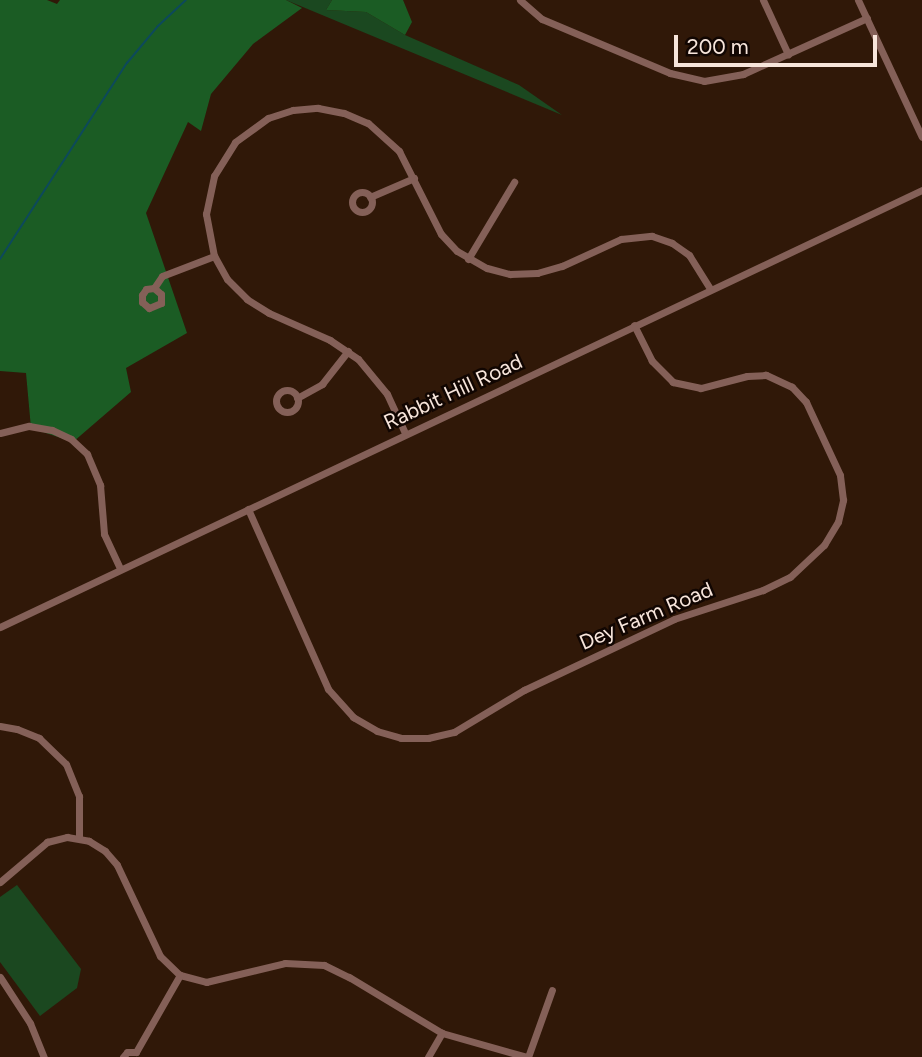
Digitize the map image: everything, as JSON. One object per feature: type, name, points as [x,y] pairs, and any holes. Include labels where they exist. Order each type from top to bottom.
[{"type":"street","points":[[520,0],[542,19],[692,79],[732,78],[867,18]]},
{"type":"street","points":[[763,0],[788,54]]},
{"type":"street","points":[[858,0],[922,137]]},
{"type":"street","points":[[405,433],[378,381],[348,351],[247,299],[227,279],[214,256],[206,214],[210,188],[219,164],[244,133],[280,113],[318,108],[356,117],[390,141],[414,178],[441,234],[468,259],[498,272],[537,273],[562,266],[621,239],[653,236],[672,243],[689,255],[710,289]]},
{"type":"street","points":[[370,197],[414,178]]},
{"type":"street","points":[[468,259],[514,182]]},
{"type":"street","name":"Rabbit Hill Road","points":[[0,627],[922,190]]},
{"type":"street","points":[[154,288],[162,276],[214,256]]},
{"type":"street","name":"Dey Farm Road","points":[[248,509],[328,689],[344,709],[365,725],[401,738],[428,738],[454,732],[524,690],[662,624],[708,606],[763,590],[790,577],[824,545],[838,522],[843,500],[839,475],[806,402],[792,387],[766,375],[747,376],[702,388],[673,382],[652,361],[634,325]]},
{"type":"street","points":[[298,398],[322,384],[348,351]]},
{"type":"street","points":[[0,433],[29,426],[52,430],[71,439],[87,454],[100,485],[104,534],[120,569]]},
{"type":"street","points":[[0,726],[18,729],[40,738],[66,764],[79,796],[79,838]]},
{"type":"street","points":[[0,882],[47,842],[79,838],[98,846],[111,857],[160,956],[180,975],[206,982],[285,962],[324,965],[442,1033],[527,1057],[552,990]]},
{"type":"street","points":[[123,1057],[127,1052],[138,1055],[180,975]]},
{"type":"street","points":[[0,976],[24,1014],[44,1057]]},
{"type":"street","points":[[428,1057],[442,1033]]},
{"type":"green space","points":[[0,0],[47,0],[57,4],[60,0],[286,0],[302,8],[253,44],[211,94],[201,131],[188,122],[146,213],[187,333],[126,368],[131,392],[73,442],[31,428],[26,373],[0,371]]},
{"type":"green space","points":[[286,0],[332,0],[326,10],[366,12],[405,35],[519,85],[562,115]]},
{"type":"green space","points":[[332,0],[403,0],[412,22],[405,35],[366,12],[326,10]]},
{"type":"green space","points":[[17,885],[81,969],[77,988],[40,1016],[0,962],[0,897]]},
{"type":"waterway","points":[[0,259],[127,63],[158,26],[186,0]]}]
